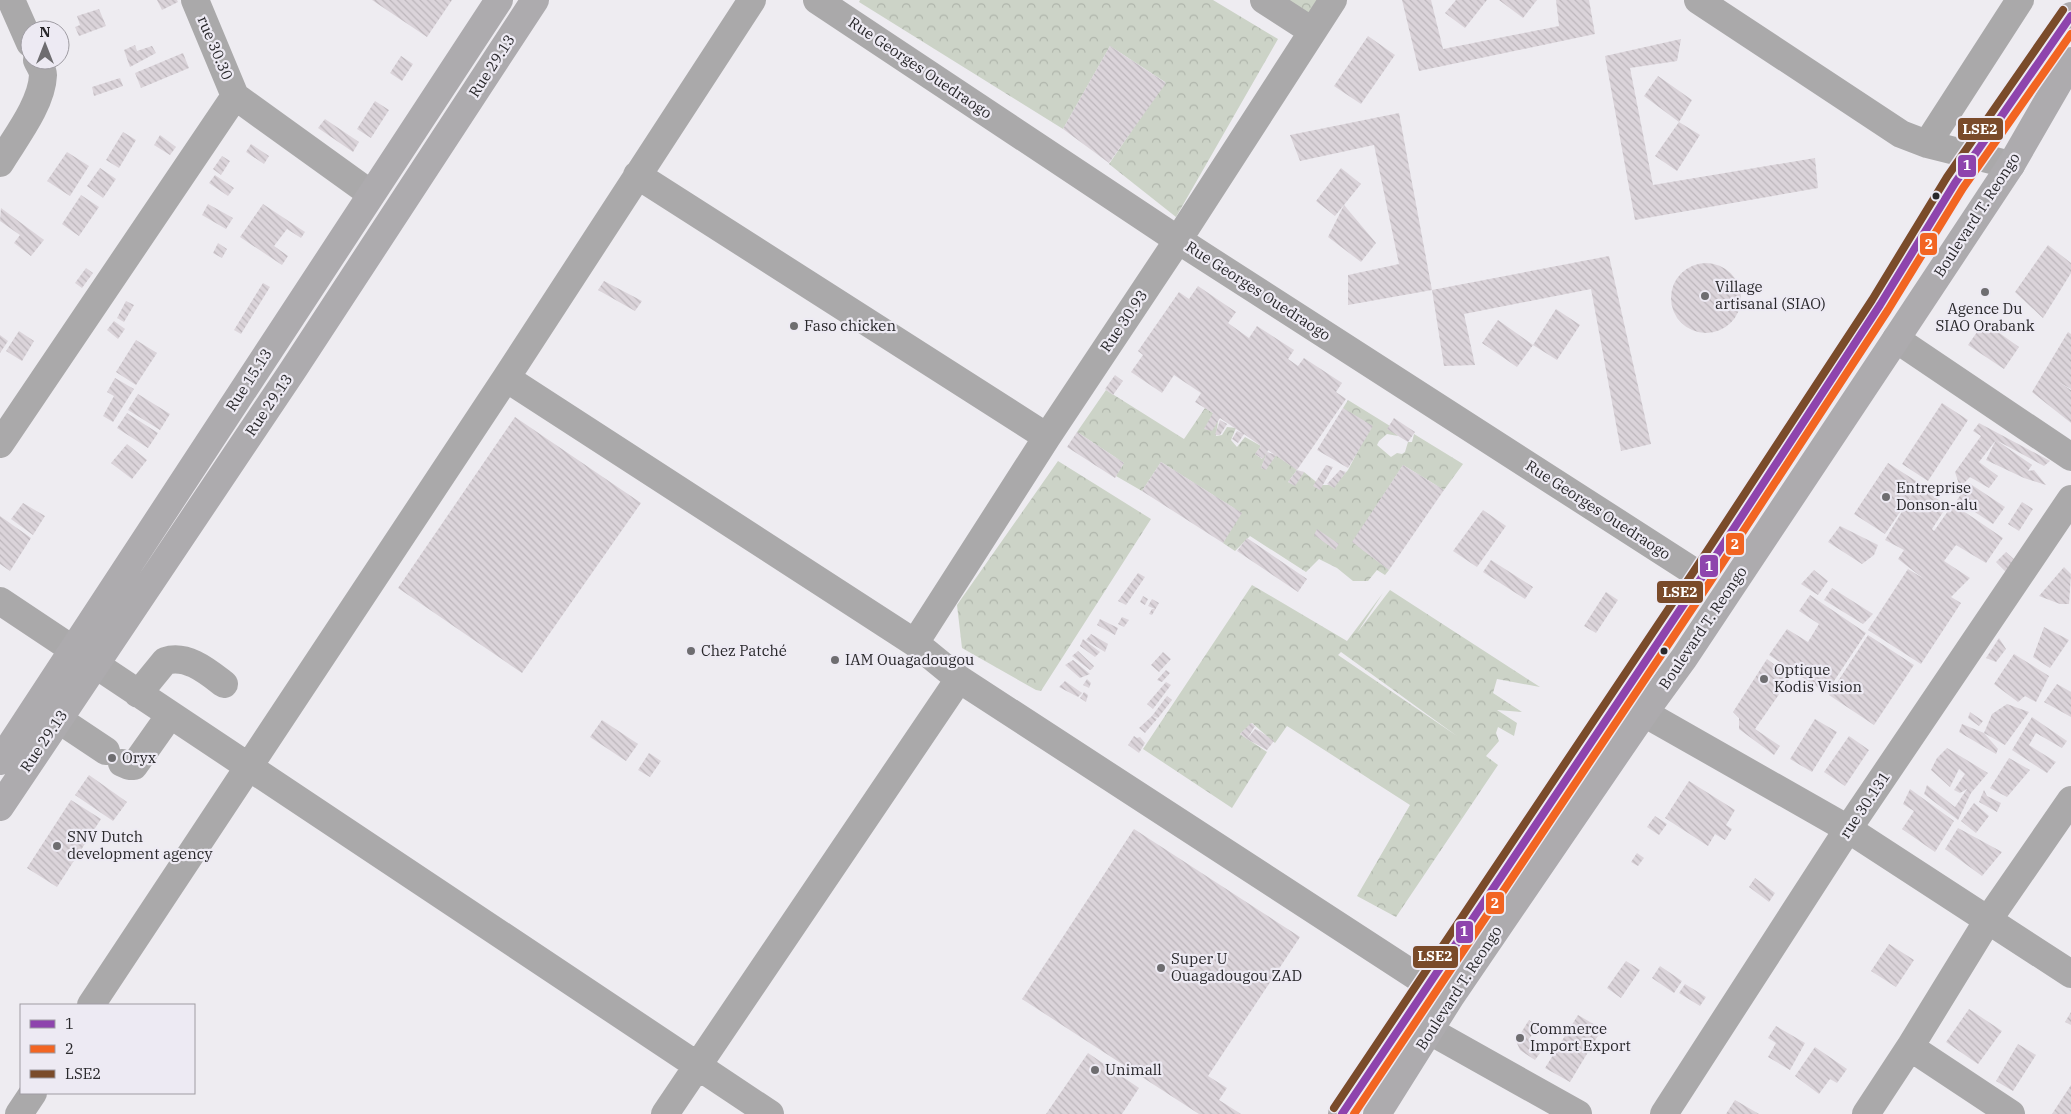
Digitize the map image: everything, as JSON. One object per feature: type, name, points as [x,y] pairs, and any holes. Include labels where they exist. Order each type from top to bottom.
[{"type":"main road","name":"Rue 15.13","points":[[0,761],[83,657],[371,194],[499,0]]},
{"type":"main road","name":"Rue 29.13","points":[[0,807],[58,719],[83,657],[293,370],[535,0]]},
{"type":"main road","name":"Boulevard T. Reongo","points":[[1342,1114],[1702,577],[1880,305],[1955,183],[2071,16]]},
{"type":"main road","name":"Boulevard T. Reongo","points":[[1377,1114],[1451,996],[1690,650],[2011,165],[2071,61]]},
{"type":"street","points":[[11,0],[20,20]]},
{"type":"street","name":"rue 30.30","points":[[195,0],[236,96]]},
{"type":"street","points":[[92,1004],[506,378],[752,0]]},
{"type":"street","name":"Rue Georges Ouedraogo","points":[[817,0],[1178,240],[1702,577]]},
{"type":"street","points":[[1264,0],[1312,31]]},
{"type":"street","name":"Rue 30.93","points":[[915,643],[1047,437],[1178,240],[1333,0]]},
{"type":"street","points":[[1698,0],[1901,134],[1927,144],[2011,165]]},
{"type":"street","points":[[1927,144],[2020,0]]},
{"type":"street","points":[[0,163],[36,104],[41,92],[42,70]]},
{"type":"street","points":[[0,444],[9,408],[236,96],[371,194]]},
{"type":"street","points":[[637,175],[1047,437]]},
{"type":"street","points":[[1896,339],[2071,457]]},
{"type":"street","points":[[506,378],[915,643],[959,679],[1428,984]]},
{"type":"street","name":"rue 30.131","points":[[1664,1114],[1848,829],[2071,499]]},
{"type":"street","points":[[0,601],[770,1114]]},
{"type":"street","points":[[138,694],[164,661],[171,659],[186,660],[205,669],[224,684]]},
{"type":"street","points":[[665,1114],[959,679]]},
{"type":"street","points":[[1644,714],[1848,829],[2071,974]]},
{"type":"street","points":[[58,719],[114,757],[129,766],[134,766],[170,715]]},
{"type":"street","points":[[1866,1114],[1910,1047],[1988,920],[2071,800]]},
{"type":"street","points":[[1430,1031],[1578,1114]]},
{"type":"street","points":[[1910,1047],[2011,1114]]},
{"type":"street","points":[[19,1114],[32,1094]]},
{"type":"green space","points":[[860,0],[1213,0],[1278,39],[1176,217],[1109,164],[1165,82],[1110,46],[1063,129],[859,2]]},
{"type":"green space","points":[[1266,0],[1326,0],[1307,27]]},
{"type":"green space","points":[[1106,390],[1184,439],[1205,408],[1213,413],[1218,421],[1216,436],[1222,435],[1227,427],[1236,428],[1231,440],[1237,447],[1245,437],[1261,446],[1255,454],[1262,459],[1268,450],[1261,468],[1266,469],[1276,455],[1297,470],[1288,482],[1295,485],[1304,472],[1320,485],[1335,485],[1348,470],[1360,447],[1343,408],[1348,400],[1390,426],[1398,436],[1387,434],[1377,445],[1391,457],[1397,453],[1402,454],[1405,452],[1408,442],[1412,442],[1414,434],[1463,464],[1444,490],[1403,465],[1353,542],[1389,570],[1385,575],[1377,570],[1368,581],[1353,581],[1337,568],[1319,559],[1306,572],[1250,536],[1235,551],[1223,543],[1240,512],[1161,462],[1142,491],[1116,476],[1124,463],[1077,432]]},
{"type":"green space","points":[[1058,461],[1151,519],[1041,691],[1036,690],[962,648],[957,605]]},
{"type":"green space","points":[[1252,585],[1347,641],[1383,593],[1357,633],[1390,590],[1540,687],[1497,679],[1493,693],[1522,712],[1497,710],[1517,723],[1514,736],[1498,727],[1496,733],[1499,741],[1486,756],[1498,765],[1396,917],[1357,896],[1410,805],[1287,726],[1275,743],[1252,723],[1240,734],[1267,752],[1232,808],[1143,749]],"holes":[[[1341,652],[1457,736],[1338,655]]]},
{"type":"building","points":[[157,0],[177,0],[178,2],[162,10]]},
{"type":"building","points":[[372,0],[452,0],[427,37]]},
{"type":"building","points":[[1402,0],[1431,0],[1443,49],[1559,26],[1556,0],[1589,0],[1595,34],[1419,71]]},
{"type":"building","points":[[1456,0],[1487,0],[1465,28],[1445,13]]},
{"type":"building","points":[[1499,0],[1537,0],[1523,18]]},
{"type":"building","points":[[99,9],[106,26],[79,36],[75,27],[80,25],[77,16]]},
{"type":"building","points":[[1368,36],[1395,55],[1361,104],[1334,86]]},
{"type":"building","points":[[1681,39],[1677,61],[1630,68],[1653,185],[1815,158],[1818,188],[1635,220],[1605,56]]},
{"type":"building","points":[[135,45],[137,51],[152,46],[156,53],[130,67],[124,50]]},
{"type":"building","points":[[1110,46],[1166,83],[1109,163],[1063,129]]},
{"type":"building","points":[[183,53],[189,68],[141,88],[135,73]]},
{"type":"building","points":[[401,56],[413,64],[402,81],[390,73]]},
{"type":"building","points":[[1658,76],[1692,100],[1679,122],[1644,96]]},
{"type":"building","points":[[120,78],[123,86],[94,96],[92,87]]},
{"type":"building","points":[[375,101],[389,110],[371,138],[357,129]]},
{"type":"building","points":[[1399,113],[1432,290],[1348,305],[1348,275],[1399,264],[1374,145],[1300,161],[1290,135]]},
{"type":"building","points":[[325,119],[359,142],[353,152],[318,128]]},
{"type":"building","points":[[1679,122],[1700,135],[1677,171],[1655,156]]},
{"type":"building","points":[[123,132],[136,140],[119,168],[106,160]]},
{"type":"building","points":[[160,135],[176,147],[170,155],[154,145]]},
{"type":"building","points":[[251,144],[269,156],[264,164],[246,152]]},
{"type":"building","points":[[67,152],[89,166],[70,196],[47,181]]},
{"type":"building","points":[[222,156],[230,161],[221,175],[213,169]]},
{"type":"building","points":[[100,168],[116,179],[103,198],[87,186]]},
{"type":"building","points":[[1341,168],[1361,184],[1335,216],[1316,201]]},
{"type":"building","points":[[215,175],[234,188],[228,196],[209,183]]},
{"type":"building","points":[[81,195],[99,207],[79,236],[62,224]]},
{"type":"building","points":[[208,204],[233,218],[226,229],[202,215]]},
{"type":"building","points":[[263,204],[305,232],[301,238],[287,229],[274,246],[288,256],[282,265],[240,237]]},
{"type":"building","points":[[1344,205],[1376,243],[1361,262],[1328,237]]},
{"type":"building","points":[[1,208],[44,240],[31,256],[14,243],[20,235],[0,221]]},
{"type":"building","points":[[218,243],[227,249],[222,258],[213,253]]},
{"type":"building","points":[[2048,245],[2071,263],[2071,273],[2043,318],[2015,292]]},
{"type":"building","points":[[1609,256],[1651,444],[1621,451],[1591,289],[1464,314],[1475,365],[1444,366],[1432,290]]},
{"type":"building","points":[[1706,263],[1719,266],[1731,273],[1738,285],[1741,298],[1738,311],[1731,323],[1719,330],[1706,333],[1693,330],[1681,323],[1674,311],[1671,298],[1674,285],[1681,273],[1693,266]]},
{"type":"building","points":[[86,268],[93,273],[82,288],[75,283]]},
{"type":"building","points":[[604,281],[642,301],[635,311],[598,290]]},
{"type":"building","points":[[263,283],[270,287],[241,334],[234,330]]},
{"type":"building","points":[[1198,286],[1236,312],[1228,323],[1249,338],[1257,326],[1294,350],[1288,359],[1298,366],[1304,358],[1342,383],[1336,392],[1346,399],[1297,470],[1268,450],[1263,459],[1255,454],[1261,446],[1244,434],[1238,443],[1232,439],[1237,431],[1242,433],[1220,418],[1212,431],[1204,429],[1213,413],[1195,402],[1201,393],[1174,375],[1162,393],[1131,372],[1143,355],[1138,351],[1179,292],[1189,299]]},
{"type":"building","points":[[126,301],[134,305],[124,322],[117,318]]},
{"type":"building","points":[[1556,309],[1580,325],[1557,360],[1533,345]]},
{"type":"building","points":[[1498,320],[1533,345],[1517,367],[1482,343]]},
{"type":"building","points":[[114,321],[125,329],[118,339],[107,330]]},
{"type":"building","points":[[1984,322],[2019,347],[2004,369],[1968,345]]},
{"type":"building","points":[[19,331],[34,341],[22,361],[6,351]]},
{"type":"building","points":[[2068,332],[2071,334],[2071,389],[2057,381],[2071,390],[2071,423],[2032,392]]},
{"type":"building","points":[[0,335],[8,341],[0,353]]},
{"type":"building","points":[[136,340],[157,353],[136,385],[116,372]]},
{"type":"building","points":[[1115,375],[1123,381],[1113,395],[1105,389]]},
{"type":"building","points":[[115,378],[134,389],[113,422],[103,416],[114,396],[107,392]]},
{"type":"building","points":[[138,394],[170,414],[160,430],[128,410]]},
{"type":"building","points":[[1942,403],[1968,420],[1928,481],[1902,464]]},
{"type":"building","points":[[1343,408],[1373,426],[1348,468],[1317,450]]},
{"type":"building","points":[[127,413],[158,433],[148,448],[117,428]]},
{"type":"building","points":[[515,417],[641,503],[522,673],[398,588]]},
{"type":"building","points":[[1394,418],[1415,432],[1408,442],[1387,429]]},
{"type":"building","points":[[1220,420],[1227,424],[1220,435],[1215,435]]},
{"type":"building","points":[[1979,423],[2050,461],[2044,466],[1996,440],[1979,462],[1998,476],[1989,488],[1970,477],[1960,487],[1955,472],[1981,436],[1973,431]]},
{"type":"building","points":[[1077,432],[1124,463],[1115,478],[1067,447]]},
{"type":"building","points":[[1996,440],[2032,465],[2028,471],[2034,470],[2046,485],[2024,478],[1986,460]]},
{"type":"building","points":[[127,444],[147,460],[132,479],[111,463]]},
{"type":"building","points":[[1267,452],[1276,455],[1266,470],[1261,468]]},
{"type":"building","points":[[1161,462],[1242,513],[1223,543],[1142,491]]},
{"type":"building","points":[[1888,463],[1919,483],[1918,485],[1947,506],[1932,529],[1934,531],[1953,504],[2003,538],[1986,563],[1956,545],[1944,561],[1970,578],[1951,597],[1961,603],[1921,664],[1868,630],[1908,569],[1924,579],[1898,559],[1904,550],[1885,540],[1913,493],[1885,534],[1854,514]]},
{"type":"building","points":[[1326,465],[1333,467],[1320,490],[1313,486]]},
{"type":"building","points":[[1403,465],[1444,490],[1389,570],[1352,542]]},
{"type":"building","points":[[1297,470],[1304,472],[1295,486],[1288,482]]},
{"type":"building","points":[[1340,470],[1346,472],[1334,488],[1327,484]]},
{"type":"building","points":[[1969,483],[2005,507],[1993,524],[1957,500]]},
{"type":"building","points":[[2022,502],[2033,509],[2019,531],[2008,524]]},
{"type":"building","points":[[23,503],[45,516],[33,535],[11,519]]},
{"type":"building","points":[[1483,510],[1506,526],[1477,567],[1453,551]]},
{"type":"building","points":[[0,516],[31,538],[10,571],[0,564]]},
{"type":"building","points":[[1840,526],[1878,545],[1874,555],[1862,564],[1828,542]]},
{"type":"building","points":[[1317,529],[1339,544],[1335,550],[1314,535]]},
{"type":"building","points":[[1247,538],[1307,579],[1298,592],[1237,551]]},
{"type":"building","points":[[2006,552],[2016,561],[2006,572],[1996,562]]},
{"type":"building","points":[[1491,560],[1533,587],[1525,599],[1483,572]]},
{"type":"building","points":[[2064,567],[2071,574],[2069,604],[2060,604],[2039,596]]},
{"type":"building","points":[[1814,570],[1828,581],[1818,595],[1801,584]]},
{"type":"building","points":[[1138,573],[1145,577],[1126,605],[1118,601]]},
{"type":"building","points":[[1832,588],[1873,614],[1863,624],[1824,600]]},
{"type":"building","points":[[1606,592],[1618,600],[1596,633],[1584,626]]},
{"type":"building","points":[[1810,595],[1866,633],[1826,693],[1769,655],[1787,629],[1808,642],[1819,624],[1799,611]]},
{"type":"building","points":[[1143,596],[1148,599],[1145,605],[1140,602]]},
{"type":"building","points":[[1152,599],[1159,603],[1152,615],[1149,614],[1152,609],[1155,609],[1148,606]]},
{"type":"building","points":[[1122,617],[1129,620],[1124,627],[1118,624]]},
{"type":"building","points":[[1100,619],[1118,628],[1115,635],[1097,625]]},
{"type":"building","points":[[2044,627],[2069,640],[2050,668],[2033,657]]},
{"type":"building","points":[[1091,634],[1108,644],[1105,652],[1086,640]]},
{"type":"building","points":[[1868,635],[1914,665],[1874,725],[1829,695]]},
{"type":"building","points":[[1999,638],[2006,649],[1996,662],[1986,658]]},
{"type":"building","points":[[1083,639],[1100,652],[1095,657],[1080,646]]},
{"type":"building","points":[[1078,651],[1094,666],[1092,669],[1090,670],[1072,656]]},
{"type":"building","points":[[1163,652],[1171,659],[1159,672],[1151,665]]},
{"type":"building","points":[[2014,654],[2049,676],[2036,702],[2025,696],[2018,702],[1994,684]]},
{"type":"building","points":[[1767,659],[1791,677],[1755,729],[1780,746],[1774,755],[1739,729],[1739,718],[1733,712]]},
{"type":"building","points":[[1073,660],[1090,674],[1080,678],[1065,665]]},
{"type":"building","points":[[1166,670],[1170,673],[1162,682],[1157,680]]},
{"type":"building","points":[[1087,679],[1091,683],[1089,688],[1083,685]]},
{"type":"building","points":[[1065,681],[1082,693],[1078,697],[1059,687]]},
{"type":"building","points":[[1166,682],[1171,685],[1153,709],[1147,704]]},
{"type":"building","points":[[2057,684],[2071,692],[2071,717],[2044,702]]},
{"type":"building","points":[[1084,692],[1088,695],[1086,702],[1080,698]]},
{"type":"building","points":[[1167,696],[1172,700],[1158,718],[1152,716]]},
{"type":"building","points":[[2007,704],[2029,712],[2005,745],[1984,733],[1992,714]]},
{"type":"building","points":[[1970,712],[1983,721],[1979,726],[1968,718]]},
{"type":"building","points":[[1152,716],[1157,719],[1145,733],[1139,728]]},
{"type":"building","points":[[2032,717],[2067,741],[2062,748],[2036,733],[2029,745],[2056,762],[2047,773],[2012,750]]},
{"type":"building","points":[[1815,719],[1837,732],[1812,772],[1790,759]]},
{"type":"building","points":[[602,720],[638,744],[626,761],[590,737]]},
{"type":"building","points":[[1251,723],[1255,726],[1247,739],[1240,734]]},
{"type":"building","points":[[1962,724],[1984,733],[1998,749],[1996,754],[1959,732]]},
{"type":"building","points":[[1255,729],[1274,741],[1267,750],[1247,739]]},
{"type":"building","points":[[1134,736],[1140,737],[1145,743],[1139,753],[1128,745]]},
{"type":"building","points":[[1849,736],[1869,750],[1845,786],[1824,772]]},
{"type":"building","points":[[1947,748],[1988,773],[1971,793],[1958,820],[1924,794],[1927,785],[1955,807],[1967,789],[1960,793],[1954,790],[1965,774],[1959,769],[1950,787],[1931,770],[1937,758]]},
{"type":"building","points":[[649,753],[661,761],[650,777],[638,770]]},
{"type":"building","points":[[2009,758],[2030,770],[2007,797],[1990,788]]},
{"type":"building","points":[[89,775],[127,802],[113,821],[75,795]]},
{"type":"building","points":[[1689,781],[1735,810],[1726,825],[1732,829],[1725,840],[1715,834],[1708,846],[1665,818]]},
{"type":"building","points":[[1910,789],[1954,821],[1935,852],[1902,829],[1914,811],[1903,804]]},
{"type":"building","points":[[1984,790],[1987,796],[2001,803],[1997,812],[1979,802]]},
{"type":"building","points":[[71,800],[101,819],[57,887],[27,868]]},
{"type":"building","points":[[1974,803],[1989,816],[1976,833],[1961,821]]},
{"type":"building","points":[[1655,816],[1667,824],[1659,835],[1647,827]]},
{"type":"building","points":[[1958,828],[2002,852],[1982,876],[1945,849]]},
{"type":"building","name":"Super U Ouagadougou ZAD","points":[[1134,829],[1300,937],[1208,1076],[1227,1088],[1219,1100],[1241,1114],[1199,1114],[1022,999]]},
{"type":"building","points":[[1637,853],[1644,858],[1638,866],[1631,862]]},
{"type":"building","points":[[1755,878],[1775,893],[1769,902],[1749,887]]},
{"type":"building","points":[[1889,944],[1914,960],[1896,987],[1871,971]]},
{"type":"building","points":[[1626,961],[1640,970],[1621,998],[1607,988]]},
{"type":"building","points":[[1660,966],[1682,981],[1674,993],[1652,978]]},
{"type":"building","points":[[1685,984],[1706,997],[1700,1006],[1679,993]]},
{"type":"building","points":[[1969,1009],[2002,1031],[1978,1064],[1946,1042]]},
{"type":"building","points":[[2071,1012],[2071,1025],[2065,1022]]},
{"type":"building","points":[[1578,1015],[1602,1029],[1570,1082],[1545,1068]]},
{"type":"building","points":[[1529,1020],[1538,1026],[1529,1039],[1543,1049],[1535,1060],[1520,1050],[1516,1041]]},
{"type":"building","points":[[1776,1026],[1805,1043],[1790,1070],[1768,1057],[1776,1043],[1768,1038]]},
{"type":"building","points":[[2018,1044],[2036,1055],[2013,1091],[1996,1081]]},
{"type":"building","points":[[1815,1047],[1847,1069],[1837,1083],[1830,1079],[1819,1094],[1795,1076]]},
{"type":"building","name":"Unimall","points":[[1088,1053],[1139,1088],[1122,1114],[1046,1114]]},
{"type":"building","points":[[2071,1085],[2071,1114],[2052,1114]]},
{"type":"building","points":[[1735,1100],[1759,1114],[1726,1114]]},
{"type":"transit line","name":"LSE2","points":[[1334,1108],[1694,571],[1872,300],[1947,177],[2063,10]]},
{"type":"transit line","name":"1","points":[[1342,1114],[1702,577],[1880,305],[1955,183],[2071,16]]},
{"type":"transit line","name":"2","points":[[1354,1114],[1710,582],[1888,310],[1963,188],[2071,34]]},
{"type":"place","name":"Agence Du SIAO Orabank","points":[[1985,292]]},
{"type":"place","name":"Village artisanal (SIAO)","points":[[1705,296]]},
{"type":"place","name":"Faso chicken","points":[[794,326]]},
{"type":"place","name":"Entreprise Donson-alu","points":[[1886,497]]},
{"type":"place","name":"Chez Patché","points":[[691,651]]},
{"type":"place","name":"IAM Ouagadougou","points":[[835,660]]},
{"type":"place","name":"Optique Kodis Vision","points":[[1764,679]]},
{"type":"place","name":"Oryx","points":[[112,758]]},
{"type":"place","name":"SNV Dutch development agency","points":[[57,846]]},
{"type":"place","name":"Super U Ouagadougou ZAD","points":[[1161,968]]},
{"type":"place","name":"Commerce Import Export","points":[[1520,1038]]},
{"type":"place","name":"Unimall","points":[[1095,1070]]}]
